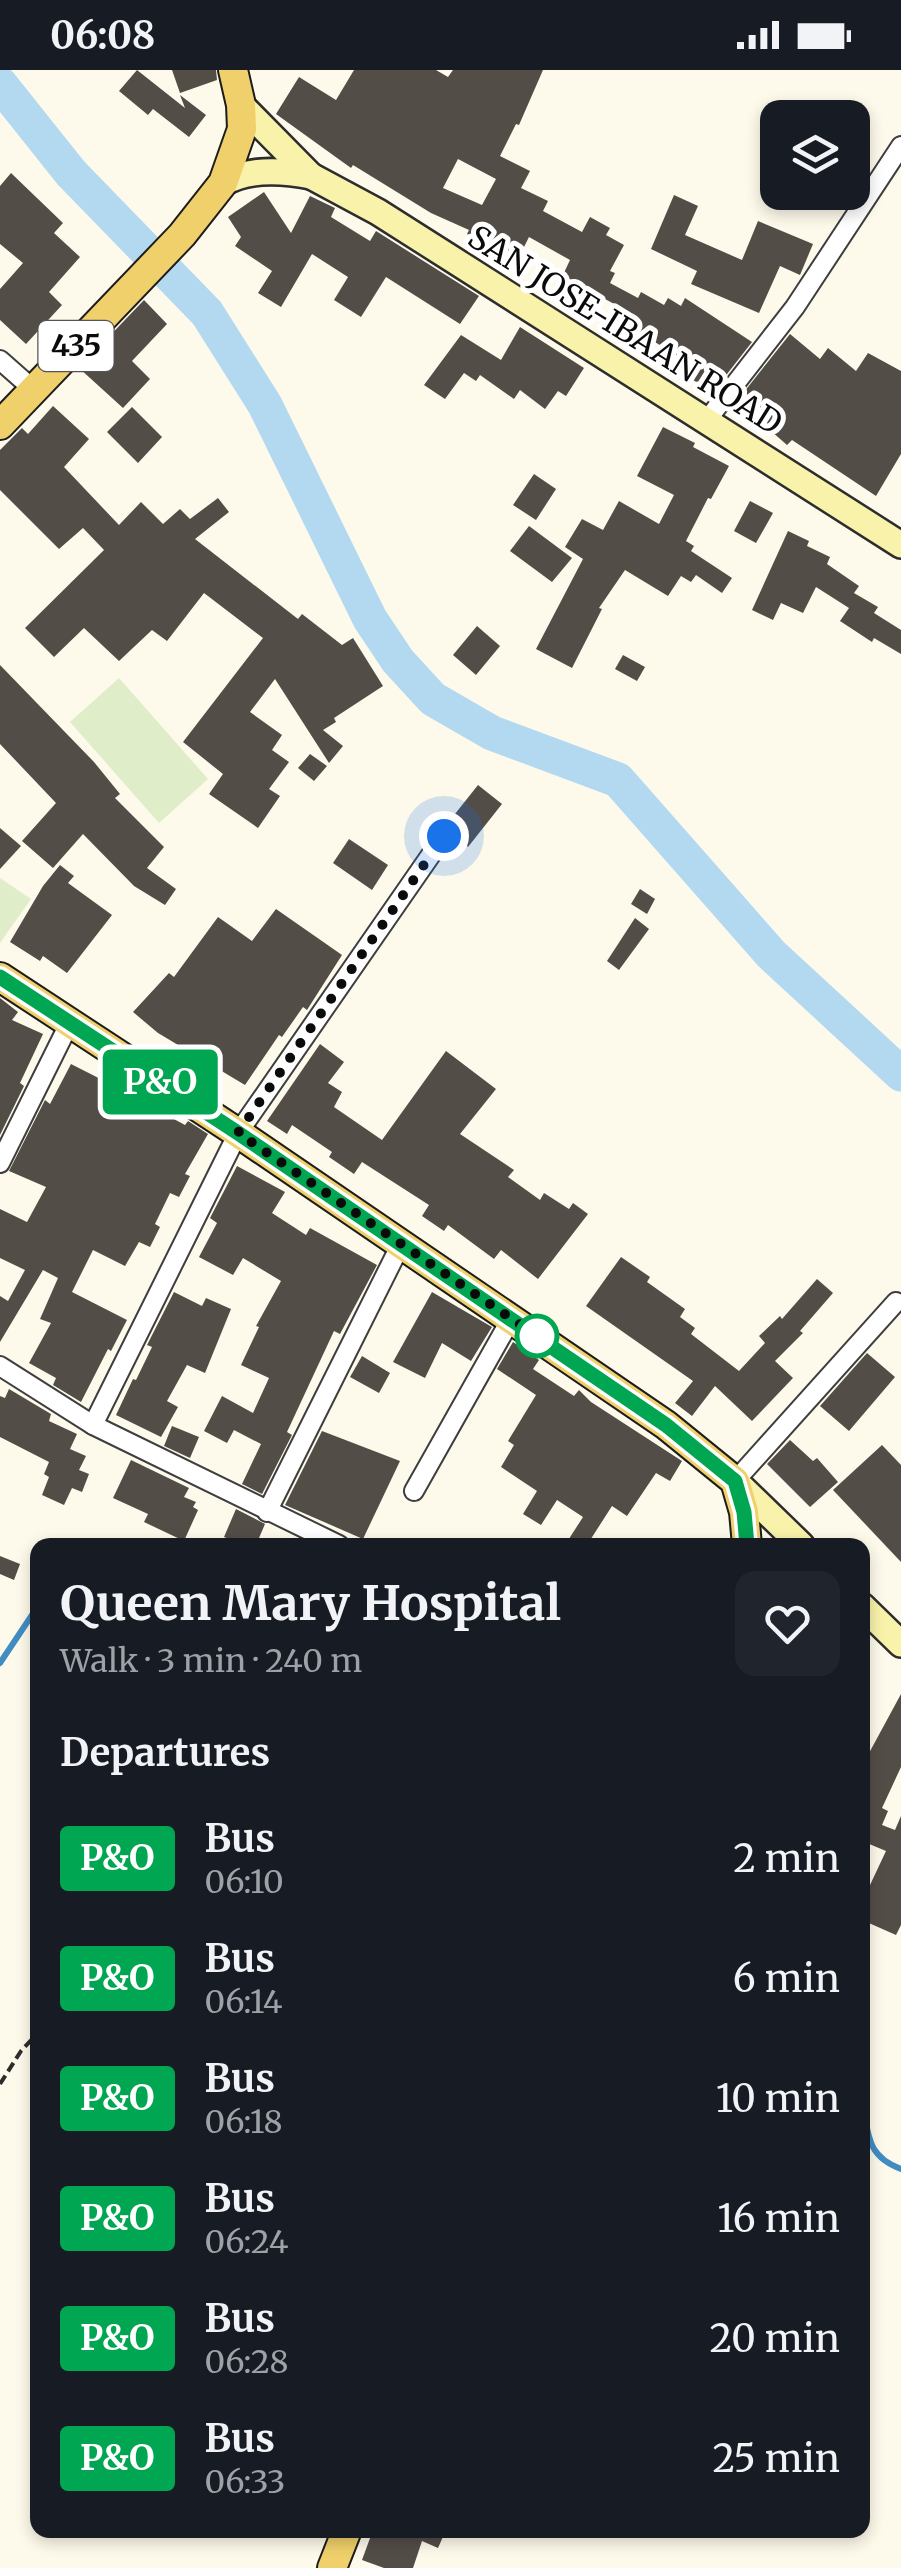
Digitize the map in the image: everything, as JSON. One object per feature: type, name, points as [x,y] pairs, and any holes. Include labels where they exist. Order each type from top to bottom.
[{"type":"main road","name":"435","points":[[0,425],[182,235],[223,183],[242,129],[233,70]]},
{"type":"main road","name":"SAN JOSE-IBAAN ROAD","points":[[241,105],[310,176]]},
{"type":"main road","name":"SAN JOSE-IBAAN ROAD","points":[[223,183],[238,174],[288,172],[310,176],[378,212],[901,545]]},
{"type":"main road","points":[[0,977],[238,1133],[666,1425],[735,1481],[795,1538]]},
{"type":"main road","points":[[735,1481],[746,1538]]},
{"type":"main road","points":[[870,1614],[901,1644]]},
{"type":"main road","points":[[332,2568],[344,2538]]},
{"type":"street","points":[[707,420],[795,307],[901,146]]},
{"type":"street","points":[[0,360],[34,390]]},
{"type":"street","points":[[93,1425],[238,1133],[444,836]]},
{"type":"street","points":[[0,1163],[70,1022]]},
{"type":"street","points":[[267,1512],[401,1244]]},
{"type":"street","points":[[735,1481],[896,1302]]},
{"type":"street","points":[[414,1491],[511,1319]]},
{"type":"street","points":[[0,1366],[93,1425],[324,1538]]},
{"type":"path","points":[[0,2084],[30,2041]]},
{"type":"green space","points":[[119,678],[208,779],[159,823],[70,722]]},
{"type":"green space","points":[[0,878],[31,899],[0,943]]},
{"type":"building","points":[[137,70],[185,108],[180,95],[206,115],[189,137],[153,109],[148,115],[119,91]]},
{"type":"building","points":[[172,70],[216,70],[217,80],[180,93]]},
{"type":"building","points":[[354,70],[436,70],[448,77],[453,70],[543,70],[519,125],[516,124],[500,156],[530,171],[521,188],[548,201],[543,211],[582,232],[590,217],[610,228],[606,235],[624,245],[610,271],[615,273],[610,283],[638,298],[641,292],[664,305],[668,298],[681,306],[685,298],[752,342],[713,392],[683,374],[690,364],[623,322],[629,312],[581,286],[572,304],[554,294],[570,260],[529,237],[517,261],[353,165],[351,168],[276,114],[299,77],[336,100]],"holes":[[[458,159],[496,179],[482,205],[443,188]]]},
{"type":"building","points":[[11,173],[63,223],[54,233],[80,257],[49,292],[62,305],[26,344],[0,320],[0,289],[23,263],[0,244],[0,186]]},
{"type":"building","points":[[264,192],[291,233],[310,196],[335,208],[331,217],[370,241],[376,231],[479,296],[460,324],[386,277],[361,317],[334,300],[348,277],[312,254],[281,307],[258,293],[272,271],[235,246],[241,237],[228,217]]},
{"type":"building","points":[[674,195],[698,206],[685,235],[742,260],[758,221],[813,244],[800,275],[780,266],[759,313],[691,284],[697,271],[651,249]]},
{"type":"building","points":[[144,300],[167,324],[132,361],[150,379],[123,408],[79,368]]},
{"type":"building","points":[[520,327],[584,368],[566,396],[558,391],[545,409],[520,390],[514,399],[480,375],[476,381],[464,373],[445,399],[424,385],[461,335],[501,360]]},
{"type":"building","points":[[790,334],[820,359],[828,348],[856,371],[868,353],[901,371],[901,454],[876,496],[792,440],[787,445],[763,424],[770,416],[744,392]]},
{"type":"building","points":[[53,406],[89,439],[64,467],[119,525],[141,502],[163,524],[180,509],[190,519],[218,498],[229,512],[195,539],[298,619],[302,614],[342,645],[353,638],[383,686],[334,718],[336,722],[323,730],[343,746],[329,763],[275,679],[250,712],[282,735],[272,750],[289,762],[269,789],[280,796],[258,828],[209,794],[223,774],[183,742],[263,638],[204,593],[167,641],[152,630],[119,661],[84,628],[54,657],[25,628],[104,550],[83,528],[59,549],[0,490],[0,450],[22,428],[28,434]]},
{"type":"building","points":[[132,407],[162,437],[138,463],[107,432]]},
{"type":"building","points":[[663,427],[729,466],[686,541],[694,546],[691,551],[732,578],[722,593],[696,575],[691,582],[681,576],[668,596],[625,570],[599,608],[602,609],[572,668],[536,649],[583,559],[565,547],[582,519],[603,530],[619,501],[659,524],[674,495],[637,476]]},
{"type":"building","points":[[534,474],[556,489],[536,520],[513,505]]},
{"type":"building","points":[[750,501],[773,513],[756,543],[734,531]]},
{"type":"building","points":[[529,526],[572,558],[552,582],[510,551]]},
{"type":"building","points":[[788,531],[830,557],[827,564],[859,586],[854,593],[878,607],[874,613],[901,630],[901,654],[874,638],[872,642],[840,621],[849,608],[816,587],[803,613],[781,603],[773,620],[752,610]]},
{"type":"building","points":[[477,626],[500,646],[476,675],[453,655]]},
{"type":"building","points":[[623,655],[645,667],[637,681],[615,669]]},
{"type":"building","points":[[0,665],[94,762],[120,794],[115,798],[164,847],[147,868],[176,889],[165,905],[134,886],[83,834],[53,868],[22,841],[56,803],[0,744]]},
{"type":"building","points":[[310,754],[327,766],[314,781],[298,768]]},
{"type":"building","points":[[478,785],[502,804],[468,847],[447,824]]},
{"type":"building","points":[[0,828],[21,846],[0,869]]},
{"type":"building","points":[[349,839],[388,865],[372,890],[333,863]]},
{"type":"building","points":[[60,865],[74,876],[68,883],[112,915],[67,973],[43,956],[40,961],[10,942]]},
{"type":"building","points":[[640,889],[655,899],[647,914],[631,904]]},
{"type":"building","points":[[276,909],[342,955],[307,1010],[303,1007],[282,1037],[279,1035],[245,1085],[158,1033],[133,1012],[169,973],[174,977],[218,917],[252,941]]},
{"type":"building","points":[[635,918],[649,929],[619,970],[607,961]]},
{"type":"building","points":[[0,998],[18,1012],[12,1020],[43,1034],[0,1135]]},
{"type":"building","points":[[320,1044],[344,1062],[328,1083],[342,1092],[334,1107],[382,1140],[446,1051],[496,1089],[460,1134],[514,1170],[508,1177],[540,1200],[544,1193],[569,1209],[573,1203],[588,1214],[538,1279],[501,1250],[494,1259],[448,1225],[444,1231],[422,1216],[429,1205],[362,1162],[354,1174],[329,1157],[332,1152],[292,1125],[287,1134],[267,1121]]},
{"type":"building","points":[[71,1064],[130,1094],[133,1089],[149,1098],[146,1104],[208,1134],[185,1174],[190,1176],[179,1197],[170,1193],[155,1224],[160,1227],[150,1247],[139,1242],[125,1266],[93,1250],[72,1292],[127,1320],[81,1402],[53,1385],[56,1378],[29,1363],[51,1323],[40,1319],[58,1278],[43,1270],[0,1342],[0,1296],[8,1301],[25,1270],[0,1258],[0,1209],[27,1222],[46,1187],[9,1171],[45,1100],[50,1104]]},
{"type":"building","points":[[237,1166],[285,1192],[272,1213],[306,1235],[310,1228],[377,1265],[340,1334],[334,1331],[287,1432],[292,1435],[262,1494],[242,1484],[261,1444],[234,1430],[227,1443],[204,1431],[222,1396],[253,1413],[269,1378],[241,1365],[259,1327],[256,1326],[281,1281],[243,1258],[233,1275],[199,1257],[217,1223],[210,1218]]},
{"type":"building","points":[[621,1257],[650,1277],[647,1282],[685,1309],[680,1317],[695,1328],[691,1334],[739,1371],[765,1343],[759,1336],[780,1316],[782,1319],[817,1279],[833,1293],[800,1331],[803,1333],[775,1361],[793,1378],[752,1421],[715,1386],[692,1416],[675,1403],[693,1381],[586,1306]]},
{"type":"building","points":[[174,1292],[202,1306],[206,1298],[231,1309],[205,1373],[187,1365],[167,1401],[178,1407],[161,1437],[116,1415],[152,1347],[147,1345]]},
{"type":"building","points":[[432,1292],[492,1327],[471,1361],[442,1343],[425,1378],[393,1362]]},
{"type":"building","points":[[513,1342],[539,1360],[533,1369],[574,1396],[579,1390],[591,1402],[682,1461],[670,1481],[656,1473],[627,1516],[612,1506],[591,1538],[570,1538],[583,1517],[557,1500],[541,1525],[523,1514],[537,1491],[501,1467],[514,1445],[508,1441],[536,1395],[497,1369]]},
{"type":"building","points":[[867,1353],[895,1377],[849,1431],[820,1406]]},
{"type":"building","points":[[362,1356],[390,1373],[379,1393],[350,1377]]},
{"type":"building","points":[[9,1389],[51,1414],[49,1421],[77,1434],[70,1449],[86,1456],[79,1470],[89,1474],[82,1492],[72,1488],[64,1505],[42,1495],[49,1477],[44,1474],[49,1462],[0,1437],[0,1396],[5,1398]]},
{"type":"building","points":[[172,1426],[199,1437],[190,1458],[164,1446]]},
{"type":"building","points":[[322,1431],[400,1461],[363,1538],[285,1505]]},
{"type":"building","points":[[790,1440],[813,1461],[817,1458],[838,1482],[810,1507],[767,1464]]},
{"type":"building","points":[[882,1445],[901,1465],[901,1562],[833,1490]]},
{"type":"building","points":[[131,1460],[189,1488],[184,1497],[196,1502],[193,1507],[198,1510],[185,1538],[178,1538],[144,1522],[148,1514],[113,1498]]},
{"type":"building","points":[[236,1509],[265,1524],[259,1538],[224,1537]]},
{"type":"building","points":[[0,1556],[20,1564],[14,1580],[0,1574]]},
{"type":"building","points":[[901,1694],[901,1767],[882,1808],[888,1811],[882,1825],[895,1830],[901,1816],[901,1925],[896,1935],[870,1924],[870,1885],[886,1851],[870,1844],[870,1751]]},
{"type":"building","points":[[370,2538],[442,2538],[438,2548],[422,2541],[413,2568],[384,2568],[362,2560]]},
{"type":"waterway","points":[[0,84],[71,173],[207,313],[265,405],[370,619],[398,661],[433,699],[492,733],[618,780],[771,954],[901,1074]]},
{"type":"waterway","points":[[0,1663],[30,1618]]},
{"type":"waterway","points":[[870,2140],[881,2158],[901,2169]]},
{"type":"bus line","name":"P&O","points":[[0,977],[238,1133],[666,1425],[735,1481],[746,1538]]},
{"type":"route","points":[[444,836],[238,1133],[537,1336]]}]
